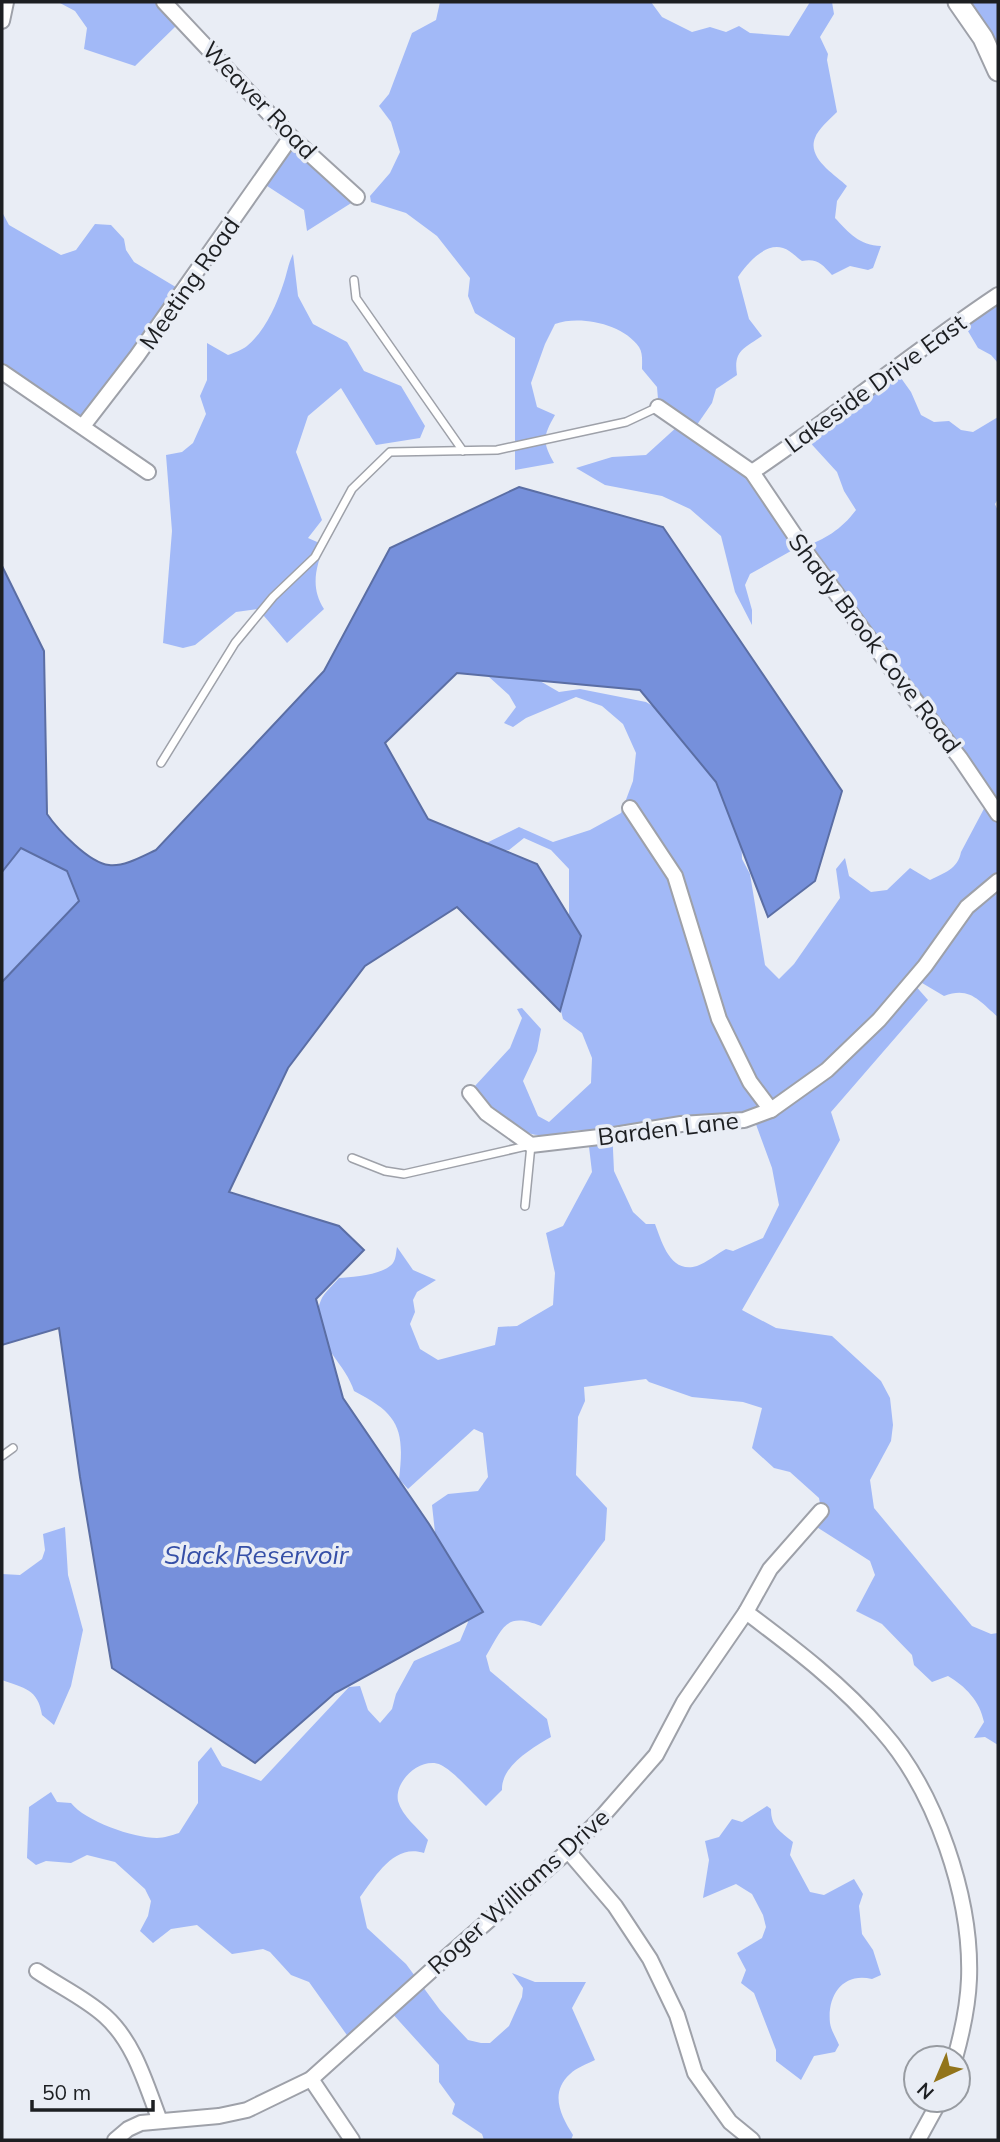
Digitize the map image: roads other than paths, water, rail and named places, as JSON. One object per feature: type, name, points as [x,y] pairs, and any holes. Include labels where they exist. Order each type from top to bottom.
[{"type":"street","points":[[2,21],[6,2]]},
{"type":"street","name":"Weaver Road","points":[[164,2],[292,137],[357,197]]},
{"type":"street","points":[[958,2],[983,37],[998,71]]},
{"type":"street","name":"Meeting Road","points":[[83,426],[137,356],[292,137]]},
{"type":"street","name":"Lakeside Drive East","points":[[752,472],[998,295]]},
{"type":"street","points":[[2,372],[149,472]]},
{"type":"street","points":[[657,407],[752,472]]},
{"type":"street","name":"Shady Brook Cove Road","points":[[752,472],[806,552],[960,758],[998,814]]},
{"type":"street","points":[[629,808],[675,876],[719,1019],[750,1082],[771,1110]]},
{"type":"street","name":"Barden Lane","points":[[531,1145],[681,1124],[744,1120],[771,1110],[827,1070],[879,1020],[925,965],[967,907],[998,881]]},
{"type":"street","points":[[470,1093],[486,1113],[531,1145]]},
{"type":"street","name":"Roger Williams Drive","points":[[115,2140],[134,2125],[219,2116],[247,2110],[312,2079],[568,1851],[656,1755],[684,1702],[746,1612],[770,1569],[821,1511]]},
{"type":"street","points":[[746,1612],[844,1691],[884,1732],[915,1778],[935,1818],[954,1873],[965,1926],[969,1979],[959,2044]]},
{"type":"street","points":[[568,1851],[615,1906],[650,1959],[677,2015],[695,2073],[730,2122],[752,2140]]},
{"type":"street","points":[[37,1971],[103,2015],[120,2032],[138,2066],[160,2122]]},
{"type":"street","points":[[312,2079],[352,2140]]},
{"type":"street","points":[[918,2140],[932,2114]]},
{"type":"lane","points":[[354,280],[356,298],[464,451]]},
{"type":"lane","points":[[161,763],[235,643],[273,597],[316,557],[352,489],[390,452],[497,450],[626,422],[657,407]]},
{"type":"lane","points":[[352,1158],[385,1171],[404,1174],[531,1145],[525,1206]]},
{"type":"lane","points":[[2,1456],[13,1448]]},
{"type":"water","name":"Slack Reservoir","points":[[519,487],[663,527],[842,791],[815,881],[768,917],[716,782],[640,690],[457,673],[385,743],[428,819],[537,864],[581,936],[560,1011],[457,907],[365,966],[288,1068],[229,1192],[339,1226],[364,1250],[316,1299],[343,1398],[429,1524],[483,1612],[335,1693],[255,1763],[112,1668],[80,1477],[59,1328],[2,1345],[2,982],[79,901],[67,871],[21,848],[2,872],[2,566],[44,651],[47,814],[83,852],[101,863],[121,864],[156,850],[324,671],[390,548]]}]
